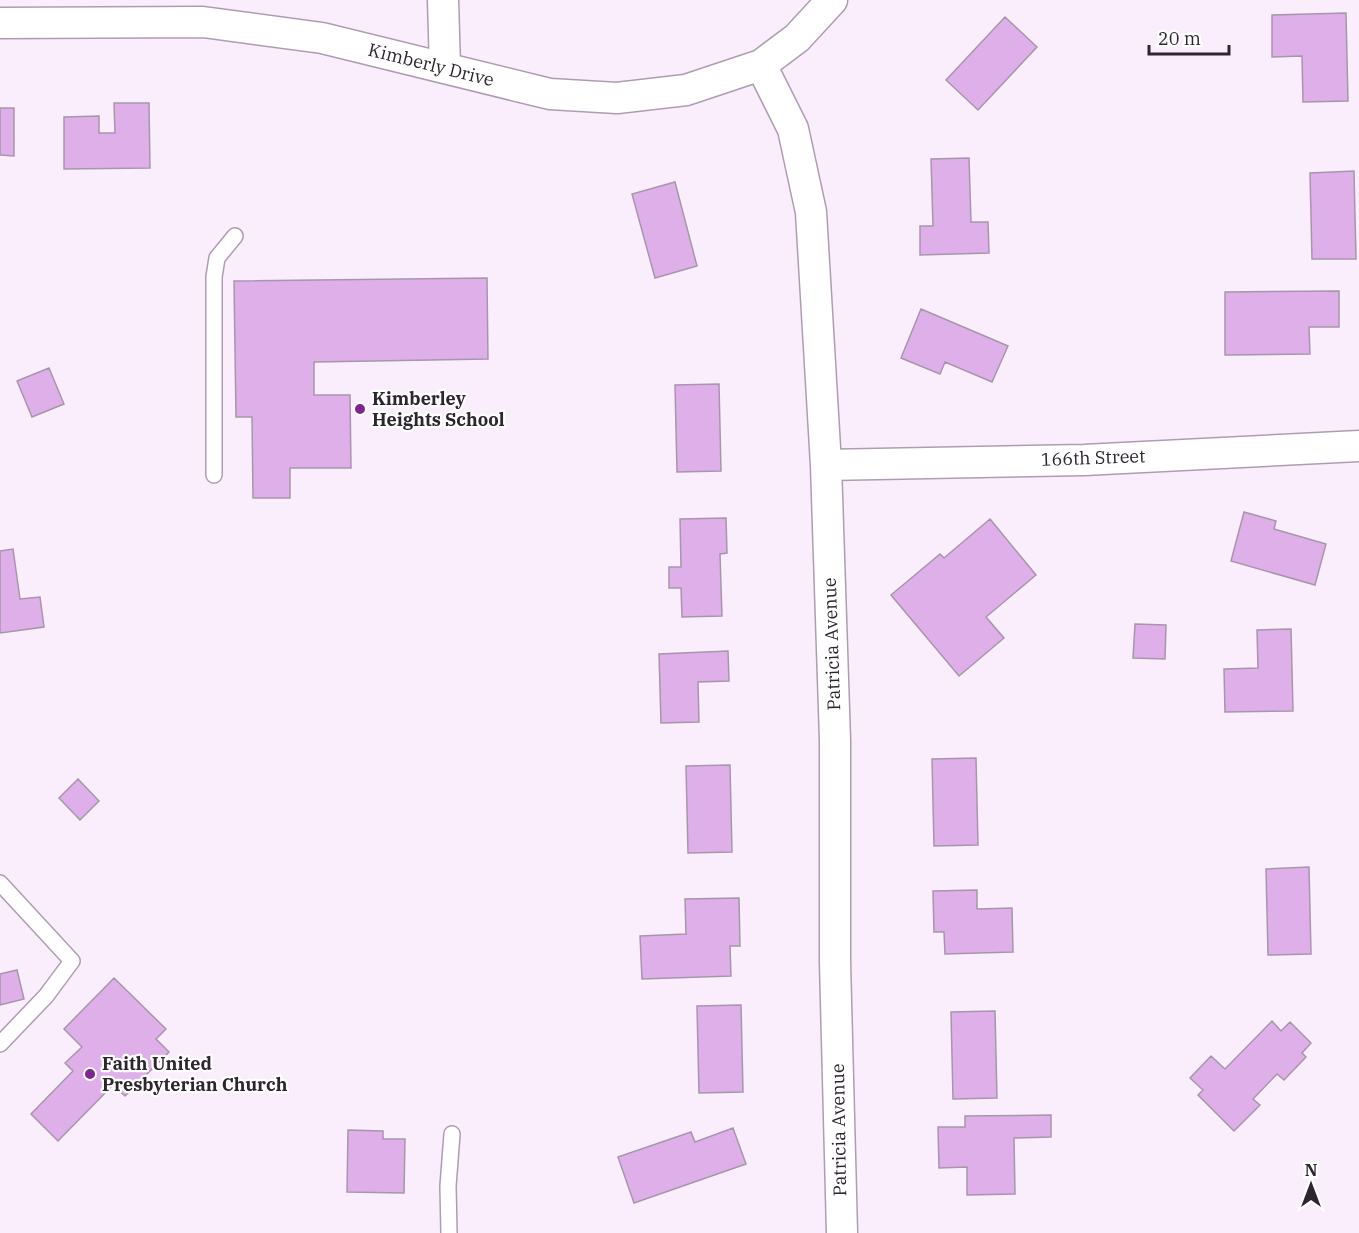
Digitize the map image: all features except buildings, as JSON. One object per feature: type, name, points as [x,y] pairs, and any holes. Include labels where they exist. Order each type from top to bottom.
[{"type":"street","points":[[443,0],[445,68]]},
{"type":"street","name":"Kimberly Drive","points":[[0,23],[203,22],[322,38],[550,94],[617,98],[686,90],[761,65],[797,38],[832,0]]},
{"type":"street","name":"Patricia Avenue","points":[[761,65],[793,129],[811,212],[826,465],[836,740],[836,974],[842,1233]]},
{"type":"street","name":"166th Street","points":[[826,465],[1084,460],[1359,446]]},
{"type":"lane","points":[[214,475],[214,277],[217,258],[235,236]]},
{"type":"lane","points":[[0,883],[72,961],[46,996],[0,1044]]},
{"type":"lane","points":[[449,1233],[448,1186],[452,1134]]},
{"type":"place","name":"Kimberley Heights School","points":[[360,409]]},
{"type":"place","name":"Faith United Presbyterian Church","points":[[90,1074]]}]
